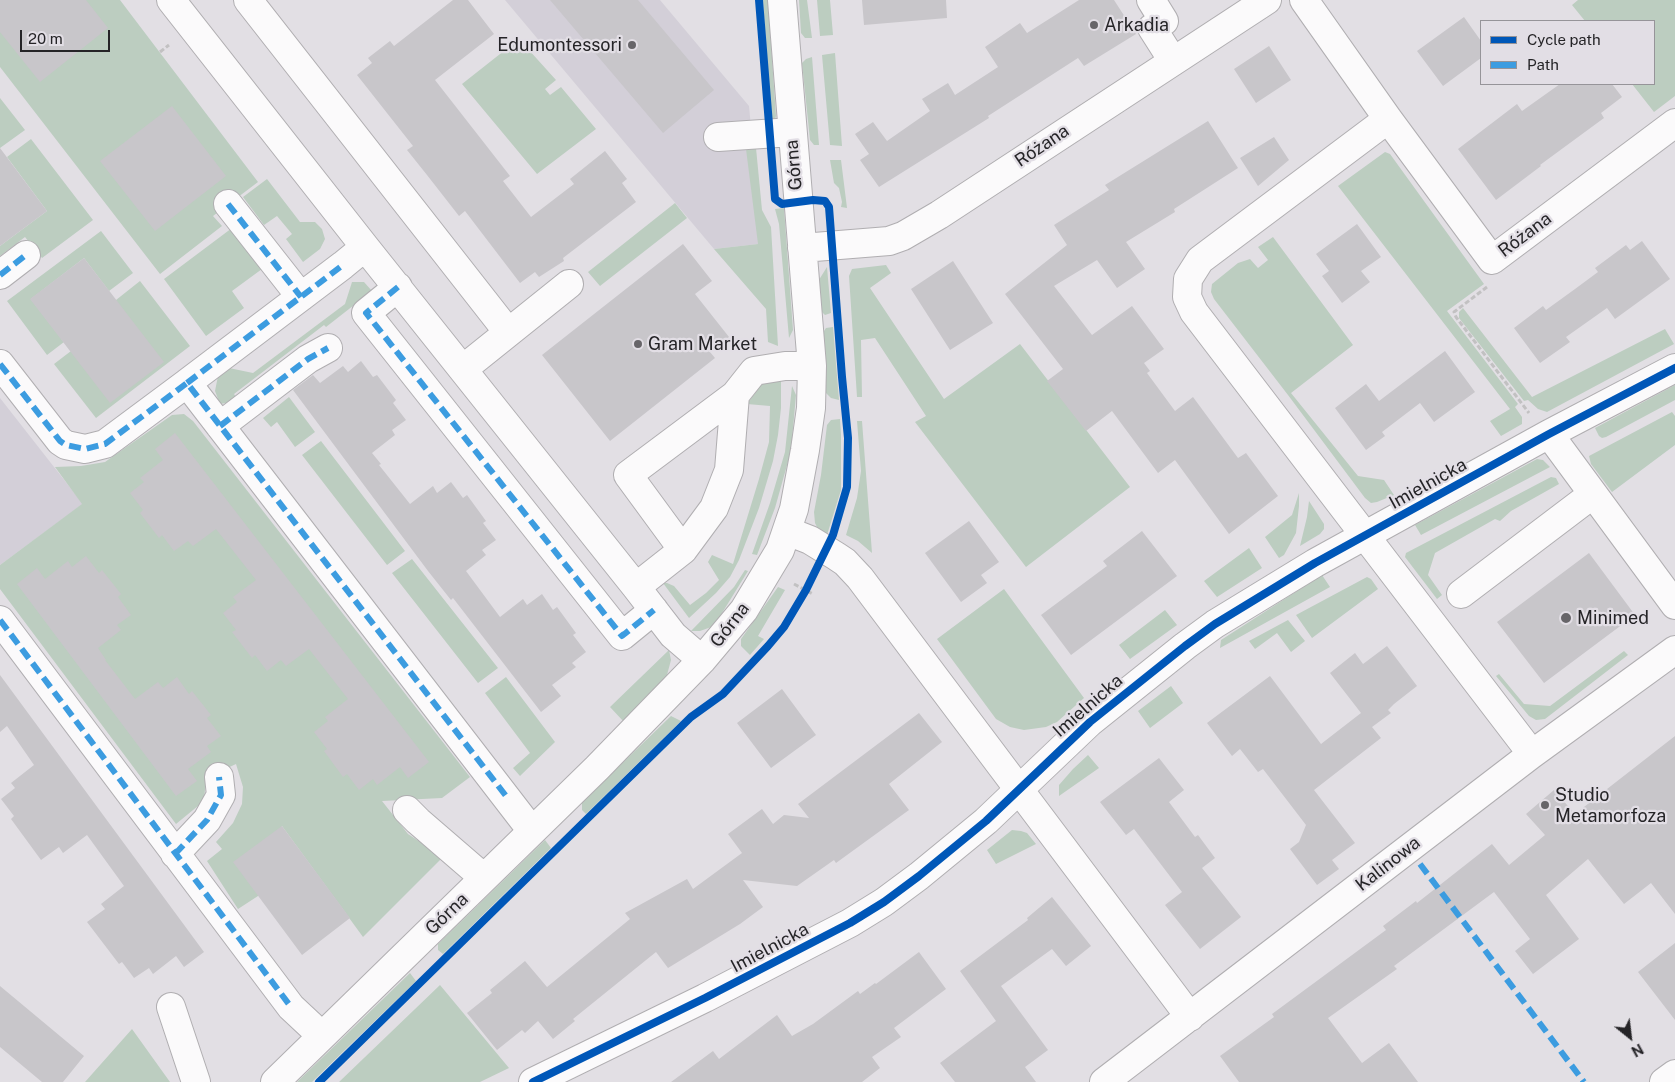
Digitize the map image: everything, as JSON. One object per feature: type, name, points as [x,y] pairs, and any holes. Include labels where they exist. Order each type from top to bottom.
[{"type":"street","points":[[171,0],[673,635],[702,660]]},
{"type":"street","points":[[248,0],[508,332]]},
{"type":"street","name":"Górna","points":[[275,1082],[646,719],[702,660],[744,610],[772,564],[788,531],[805,450],[811,408],[812,366],[782,0]]},
{"type":"street","points":[[1151,0],[1164,21],[1152,28],[1173,61]]},
{"type":"street","name":"Różana","points":[[802,248],[881,242],[903,236],[939,215],[1267,0]]},
{"type":"street","name":"Różana","points":[[1304,0],[1388,119],[1492,260],[1675,123]]},
{"type":"street","points":[[1388,119],[1200,260],[1188,279],[1186,286],[1187,297],[1194,312],[1532,754]]},
{"type":"street","points":[[718,137],[792,132]]},
{"type":"street","points":[[228,204],[301,297]]},
{"type":"street","points":[[0,364],[60,441],[66,445],[85,449],[105,444],[187,384],[365,247]]},
{"type":"street","points":[[0,275],[26,255]]},
{"type":"street","points":[[463,369],[569,284]]},
{"type":"street","points":[[398,286],[366,313],[378,329],[622,636],[654,610]]},
{"type":"street","points":[[220,426],[308,359],[328,348]]},
{"type":"street","points":[[683,550],[628,475],[735,395],[754,371],[785,366],[812,366]]},
{"type":"street","name":"Imielnicka","points":[[533,1082],[714,994],[866,913],[919,876],[986,821],[1090,722],[1185,646],[1256,599],[1315,563],[1366,536],[1540,425],[1675,368]]},
{"type":"street","points":[[187,384],[532,831]]},
{"type":"street","points":[[636,587],[683,550],[714,508],[729,470],[735,395]]},
{"type":"street","points":[[1540,425],[1675,605]]},
{"type":"street","points":[[1461,594],[1593,494]]},
{"type":"street","points":[[788,531],[810,540],[845,562],[860,578],[1190,1016]]},
{"type":"street","points":[[0,620],[291,1007],[322,1036]]},
{"type":"street","name":"Kalinowa","points":[[1104,1082],[1532,754],[1675,650]]},
{"type":"street","points":[[175,854],[207,820],[221,795],[219,777]]},
{"type":"street","points":[[407,810],[484,878]]},
{"type":"street","points":[[171,1007],[196,1082]]},
{"type":"street","points":[[1664,1082],[1675,1074]]},
{"type":"path","points":[[160,52],[169,45]]},
{"type":"path","points":[[1489,286],[1454,312],[1540,425]]},
{"type":"path","points":[[801,599],[826,550]]},
{"type":"shaded area","points":[[505,0],[660,0],[749,106],[757,192],[758,244],[714,249]]},
{"type":"shaded area","points":[[0,398],[83,504],[0,565]]},
{"type":"green space","points":[[0,0],[120,0],[258,182],[213,216],[222,226],[160,274],[0,67]]},
{"type":"green space","points":[[763,0],[768,0],[776,116],[771,125]]},
{"type":"green space","points":[[799,0],[807,0],[812,38],[805,38],[801,33]]},
{"type":"green space","points":[[817,0],[830,0],[833,35],[820,36]]},
{"type":"green space","points":[[1578,0],[1675,0],[1675,96],[1654,112],[1633,85],[1655,85],[1655,20],[1584,20],[1572,5]]},
{"type":"green space","points":[[519,39],[556,80],[545,89],[550,95],[561,87],[596,129],[537,174],[462,84]]},
{"type":"green space","points":[[835,53],[842,146],[830,145],[822,55]]},
{"type":"green space","points":[[812,57],[819,145],[814,145],[810,140],[802,63]]},
{"type":"green space","points":[[0,98],[25,130],[0,148]]},
{"type":"green space","points":[[31,139],[93,220],[42,258],[25,237],[0,256],[0,246],[47,211],[7,157]]},
{"type":"green space","points":[[756,148],[762,210],[771,227],[778,346],[768,342],[766,309],[714,249],[758,244],[746,149]]},
{"type":"green space","points":[[1385,152],[1390,154],[1484,284],[1447,311],[1518,404],[1515,407],[1522,417],[1522,424],[1501,436],[1490,421],[1510,409],[1338,186]]},
{"type":"green space","points":[[830,160],[841,160],[847,208],[841,207],[842,202],[839,188],[834,183]]},
{"type":"green space","points":[[267,179],[300,222],[315,222],[322,229],[325,239],[320,249],[303,262],[286,239],[292,234],[277,216],[264,225],[243,197]]},
{"type":"green space","points":[[675,203],[687,218],[600,286],[588,272]]},
{"type":"green space","points":[[784,208],[793,330],[789,338],[779,224],[775,209]]},
{"type":"green space","points":[[232,228],[262,269],[232,291],[244,308],[206,336],[164,279]]},
{"type":"green space","points":[[101,231],[133,273],[109,291],[84,258],[31,299],[64,342],[47,355],[7,301]]},
{"type":"green space","points":[[1273,237],[1353,345],[1291,393],[1358,476],[1384,480],[1394,495],[1371,503],[1365,498],[1214,299],[1211,292],[1212,284],[1238,263],[1250,259],[1258,268],[1268,260],[1258,247]]},
{"type":"green space","points":[[886,265],[891,273],[870,288],[944,399],[1020,344],[1130,487],[1026,567],[915,422],[926,416],[875,338],[861,340],[862,397],[857,397],[849,276],[852,269]]},
{"type":"green space","points":[[827,267],[831,313],[825,315],[820,310],[817,283]]},
{"type":"green space","points":[[140,281],[190,346],[96,418],[54,364],[71,351],[116,300]]},
{"type":"green space","points":[[352,282],[364,282],[372,291],[234,394],[236,397],[220,404],[215,391],[218,376],[229,368],[253,373],[345,304]]},
{"type":"green space","points":[[1463,308],[1532,397],[1665,329],[1674,344],[1547,412],[1538,409],[1528,400],[1524,401],[1459,318],[1459,312]]},
{"type":"green space","points":[[833,327],[839,400],[831,398],[826,393],[822,334],[826,328]]},
{"type":"green space","points":[[781,377],[781,408],[778,435],[773,461],[759,508],[739,560],[730,577],[689,618],[663,583],[674,586],[690,605],[719,580],[708,562],[712,555],[733,564],[769,442],[770,406],[747,404],[764,381]]},
{"type":"green space","points":[[1675,385],[1675,400],[1606,437],[1602,438],[1599,436],[1595,428]]},
{"type":"green space","points":[[792,386],[796,395],[791,451],[775,508],[757,555],[752,554],[785,452]]},
{"type":"green space","points":[[289,397],[315,432],[295,447],[277,422],[271,427],[263,418]]},
{"type":"green space","points":[[1672,412],[1675,416],[1675,445],[1612,492],[1591,464],[1589,456]]},
{"type":"green space","points":[[184,414],[193,421],[470,777],[442,798],[382,801],[408,834],[443,857],[363,937],[282,826],[258,896],[238,909],[207,861],[222,849],[216,842],[233,823],[242,804],[243,787],[236,764],[206,778],[204,801],[176,824],[0,589],[0,565],[82,504],[55,467],[81,466],[105,462],[172,415]]},
{"type":"green space","points":[[840,419],[841,490],[827,535],[819,531],[815,523],[814,512],[827,425],[831,420]]},
{"type":"green space","points":[[857,421],[862,421],[872,553],[858,541],[846,535],[857,498],[861,471]]},
{"type":"green space","points":[[321,441],[405,551],[387,565],[302,455]]},
{"type":"green space","points":[[1537,459],[1543,460],[1550,467],[1421,535],[1415,525]]},
{"type":"green space","points":[[1551,477],[1556,478],[1559,484],[1511,511],[1500,521],[1495,519],[1435,553],[1428,575],[1442,595],[1437,599],[1405,557],[1406,553]]},
{"type":"green space","points":[[1299,493],[1296,533],[1284,555],[1279,558],[1265,537],[1292,515]]},
{"type":"green space","points":[[1309,501],[1324,524],[1324,529],[1320,534],[1300,546],[1307,517]]},
{"type":"green space","points":[[1249,548],[1262,568],[1217,597],[1204,581]]},
{"type":"green space","points":[[412,559],[498,668],[478,683],[392,573]]},
{"type":"green space","points":[[745,570],[748,571],[714,626],[700,631],[691,631],[734,587]]},
{"type":"green space","points":[[1322,575],[1330,587],[1220,648],[1221,640]]},
{"type":"green space","points":[[1367,577],[1371,579],[1378,589],[1312,638],[1296,615]]},
{"type":"green space","points":[[778,587],[785,590],[758,636],[764,639],[750,655],[741,646],[741,639]]},
{"type":"green space","points":[[1004,589],[1084,698],[1057,722],[1046,727],[1024,730],[1010,727],[996,719],[937,639]]},
{"type":"green space","points":[[1165,610],[1177,625],[1130,659],[1119,645]]},
{"type":"green space","points":[[1288,620],[1305,641],[1291,652],[1277,633],[1255,649],[1249,641]]},
{"type":"green space","points":[[669,650],[671,660],[662,685],[624,722],[610,707]]},
{"type":"green space","points":[[1624,651],[1628,655],[1545,719],[1536,720],[1529,716],[1496,676],[1499,674],[1524,704],[1550,706]]},
{"type":"green space","points":[[506,677],[555,742],[520,776],[513,768],[530,753],[485,693]]},
{"type":"green space","points":[[1171,686],[1183,703],[1150,728],[1138,711]]},
{"type":"green space","points":[[671,716],[681,721],[586,814],[582,810],[582,802]]},
{"type":"green space","points":[[1088,755],[1099,768],[1059,796],[1059,785]]},
{"type":"green space","points":[[1012,830],[1027,833],[1036,844],[996,864],[987,850]]},
{"type":"green space","points":[[545,840],[551,848],[443,954],[438,950],[438,944]]},
{"type":"green space","points":[[410,973],[416,981],[312,1082],[297,1082]]},
{"type":"green space","points":[[440,985],[509,1068],[480,1082],[339,1082]]},
{"type":"green space","points":[[132,1029],[170,1082],[85,1082]]},
{"type":"building","points":[[0,0],[86,0],[108,28],[40,82],[0,32]]},
{"type":"building","points":[[453,0],[468,0],[494,34],[435,80],[510,176],[503,181],[531,217],[574,184],[570,179],[605,151],[627,179],[622,183],[636,202],[563,258],[564,261],[539,277],[535,272],[520,283],[465,211],[459,216],[407,150],[413,146],[357,75],[372,63],[368,58],[390,41],[394,46]]},
{"type":"building","name":"Edumontessori","points":[[550,0],[638,0],[714,90],[663,133]]},
{"type":"building","points":[[862,0],[946,0],[947,18],[864,25]]},
{"type":"building","points":[[1079,0],[1114,0],[1136,34],[1084,66],[1078,58],[988,116],[989,118],[879,187],[860,160],[869,154],[855,134],[873,122],[887,141],[930,111],[922,99],[948,83],[955,95],[998,67],[985,47],[1020,23],[1027,33]]},
{"type":"building","points":[[1464,17],[1480,40],[1480,59],[1443,86],[1417,51]]},
{"type":"building","points":[[1269,46],[1291,80],[1256,103],[1234,69]]},
{"type":"building","points":[[1559,85],[1613,85],[1622,97],[1601,113],[1604,118],[1496,200],[1458,149],[1517,104],[1522,111]]},
{"type":"building","points":[[172,106],[226,176],[155,231],[100,161]]},
{"type":"building","points":[[1208,121],[1238,168],[1174,209],[1175,212],[1126,242],[1145,269],[1117,288],[1097,260],[1054,286],[1092,335],[1132,306],[1164,349],[1144,363],[1150,371],[1147,373],[1175,411],[1193,397],[1238,458],[1246,453],[1278,496],[1229,534],[1175,460],[1158,473],[1112,411],[1086,431],[1047,381],[1063,369],[1005,294],[1067,245],[1054,225],[1109,190],[1105,185]]},
{"type":"building","points":[[1274,137],[1289,160],[1258,186],[1240,158]]},
{"type":"building","points":[[0,148],[47,211],[0,246]]},
{"type":"building","points":[[1357,224],[1381,257],[1361,271],[1370,282],[1342,303],[1322,276],[1329,271],[1316,254]]},
{"type":"building","points":[[1642,241],[1670,279],[1615,319],[1607,308],[1566,337],[1570,342],[1540,363],[1514,328],[1543,306],[1546,310],[1598,272],[1595,268],[1626,245],[1630,250]]},
{"type":"building","name":"Gram Market","points":[[683,244],[712,281],[695,294],[729,337],[710,352],[715,358],[610,441],[542,355]]},
{"type":"building","points":[[84,258],[164,362],[110,403],[30,299]]},
{"type":"building","points":[[953,261],[993,323],[950,350],[911,289]]},
{"type":"building","points":[[1445,351],[1475,392],[1434,422],[1420,403],[1382,432],[1385,436],[1366,450],[1335,408],[1366,384],[1379,401]]},
{"type":"building","points":[[361,361],[373,377],[377,375],[396,400],[393,403],[406,420],[392,430],[395,435],[372,453],[381,464],[379,465],[410,504],[433,486],[437,493],[451,482],[463,498],[467,495],[486,521],[483,523],[496,540],[482,550],[486,555],[466,571],[500,617],[523,599],[527,605],[542,594],[553,610],[557,607],[576,633],[573,635],[586,652],[572,663],[576,667],[552,685],[561,696],[541,712],[453,598],[451,600],[428,571],[293,390],[313,375],[320,383],[343,366],[348,372]]},
{"type":"building","points":[[175,433],[429,762],[408,778],[400,767],[377,785],[373,779],[359,790],[347,774],[343,777],[324,751],[327,749],[314,732],[328,721],[325,717],[348,699],[309,649],[286,666],[281,660],[267,671],[255,655],[252,658],[232,632],[236,630],[223,613],[237,602],[233,597],[256,580],[216,529],[193,546],[188,541],[174,551],[162,535],[159,538],[140,513],[143,510],[130,493],[144,482],[140,478],[163,460],[155,449]]},
{"type":"building","points":[[969,521],[999,562],[981,575],[987,583],[961,602],[925,553]]},
{"type":"building","points":[[1142,531],[1177,576],[1071,655],[1041,615],[1107,566],[1103,561]]},
{"type":"building","name":"Minimed","points":[[1589,553],[1635,615],[1544,683],[1497,622]]},
{"type":"building","points":[[86,556],[99,573],[102,570],[121,594],[118,597],[131,615],[117,625],[121,630],[98,648],[105,660],[135,699],[158,682],[163,688],[177,677],[189,694],[192,691],[211,715],[207,718],[221,736],[207,746],[211,752],[188,769],[197,781],[176,796],[17,584],[37,568],[45,579],[68,561],[72,567]]},
{"type":"building","points":[[1387,646],[1417,686],[1388,710],[1391,713],[1372,727],[1381,738],[1314,790],[1355,843],[1332,860],[1339,869],[1317,885],[1290,849],[1299,842],[1306,825],[1263,769],[1258,772],[1240,749],[1232,756],[1207,723],[1270,676],[1321,744],[1361,713],[1330,673],[1355,653],[1363,664]]},
{"type":"building","points":[[0,675],[204,952],[184,967],[176,956],[153,974],[149,968],[134,978],[122,962],[119,964],[87,922],[105,909],[101,904],[124,886],[87,835],[63,853],[59,847],[41,860],[11,819],[14,816],[1,799],[15,788],[11,783],[34,765],[7,726],[0,732]]},
{"type":"building","points":[[782,689],[816,735],[771,768],[737,723]]},
{"type":"building","points":[[919,713],[942,742],[889,784],[909,810],[836,863],[834,860],[797,886],[743,880],[763,907],[740,924],[668,968],[656,952],[573,1019],[575,1021],[553,1039],[538,1021],[525,1033],[522,1030],[497,1050],[467,1013],[492,993],[490,990],[525,961],[547,987],[630,919],[625,913],[687,879],[693,889],[742,853],[728,834],[762,809],[773,824],[784,815],[809,818],[798,804]]},
{"type":"building","points":[[1675,736],[1675,914],[1651,883],[1624,904],[1588,859],[1546,895],[1579,939],[1533,974],[1515,951],[1530,939],[1494,892],[1394,966],[1397,969],[1328,1018],[1362,1063],[1389,1043],[1418,1082],[1239,1082],[1220,1056],[1274,1017],[1272,1014],[1386,930],[1383,926],[1416,901],[1417,903],[1492,844],[1509,865],[1545,835],[1526,814],[1554,790],[1575,814]]},
{"type":"building","points":[[1159,758],[1184,790],[1169,802],[1195,837],[1198,835],[1215,858],[1202,868],[1241,917],[1200,949],[1165,905],[1182,892],[1134,829],[1126,835],[1100,802]]},
{"type":"building","points":[[282,826],[350,918],[302,955],[233,862]]},
{"type":"building","points":[[1052,897],[1091,946],[1066,966],[1052,949],[1001,986],[1048,1050],[1025,1067],[1036,1082],[955,1082],[940,1063],[996,1021],[960,971],[1028,920],[1027,918]]},
{"type":"building","points":[[1675,943],[1675,1020],[1638,972]]},
{"type":"building","points":[[919,952],[946,989],[894,1028],[901,1037],[872,1057],[880,1068],[862,1082],[671,1082],[713,1051],[719,1059],[777,1015],[792,1036],[813,1024],[858,991],[860,994],[876,984]]},
{"type":"building","points":[[0,986],[84,1056],[63,1082],[42,1082],[0,1047]]},
{"type":"marked path","points":[[228,204],[301,297]]},
{"type":"marked path","points":[[0,275],[26,255]]},
{"type":"marked path","points":[[187,383],[343,265]]},
{"type":"marked path","points":[[398,287],[366,313],[622,636],[654,610]]},
{"type":"marked path","points":[[220,426],[308,359],[328,348]]},
{"type":"marked path","points":[[0,364],[60,441],[66,445],[85,449],[105,444],[187,383],[506,796]]},
{"type":"marked path","points":[[0,620],[291,1007]]},
{"type":"marked path","points":[[175,854],[207,820],[221,795],[219,777]]},
{"type":"marked path","points":[[1420,864],[1584,1082]]},
{"type":"cycle path","points":[[319,1082],[691,717],[723,694],[784,627],[806,590],[833,535],[847,487],[848,438],[829,207],[825,201],[813,200],[782,204],[775,199],[759,0]]},
{"type":"cycle path","points":[[533,1082],[705,998],[850,923],[884,902],[986,821],[1090,722],[1215,624],[1315,563],[1549,434],[1675,368]]},
{"type":"place","name":"Arkadia","points":[[1094,25]]},
{"type":"place","name":"Edumontessori","points":[[632,45]]},
{"type":"place","name":"Gram Market","points":[[638,344]]},
{"type":"place","name":"Minimed","points":[[1566,618]]},
{"type":"place","name":"Studio Metamorfoza","points":[[1545,805]]}]
